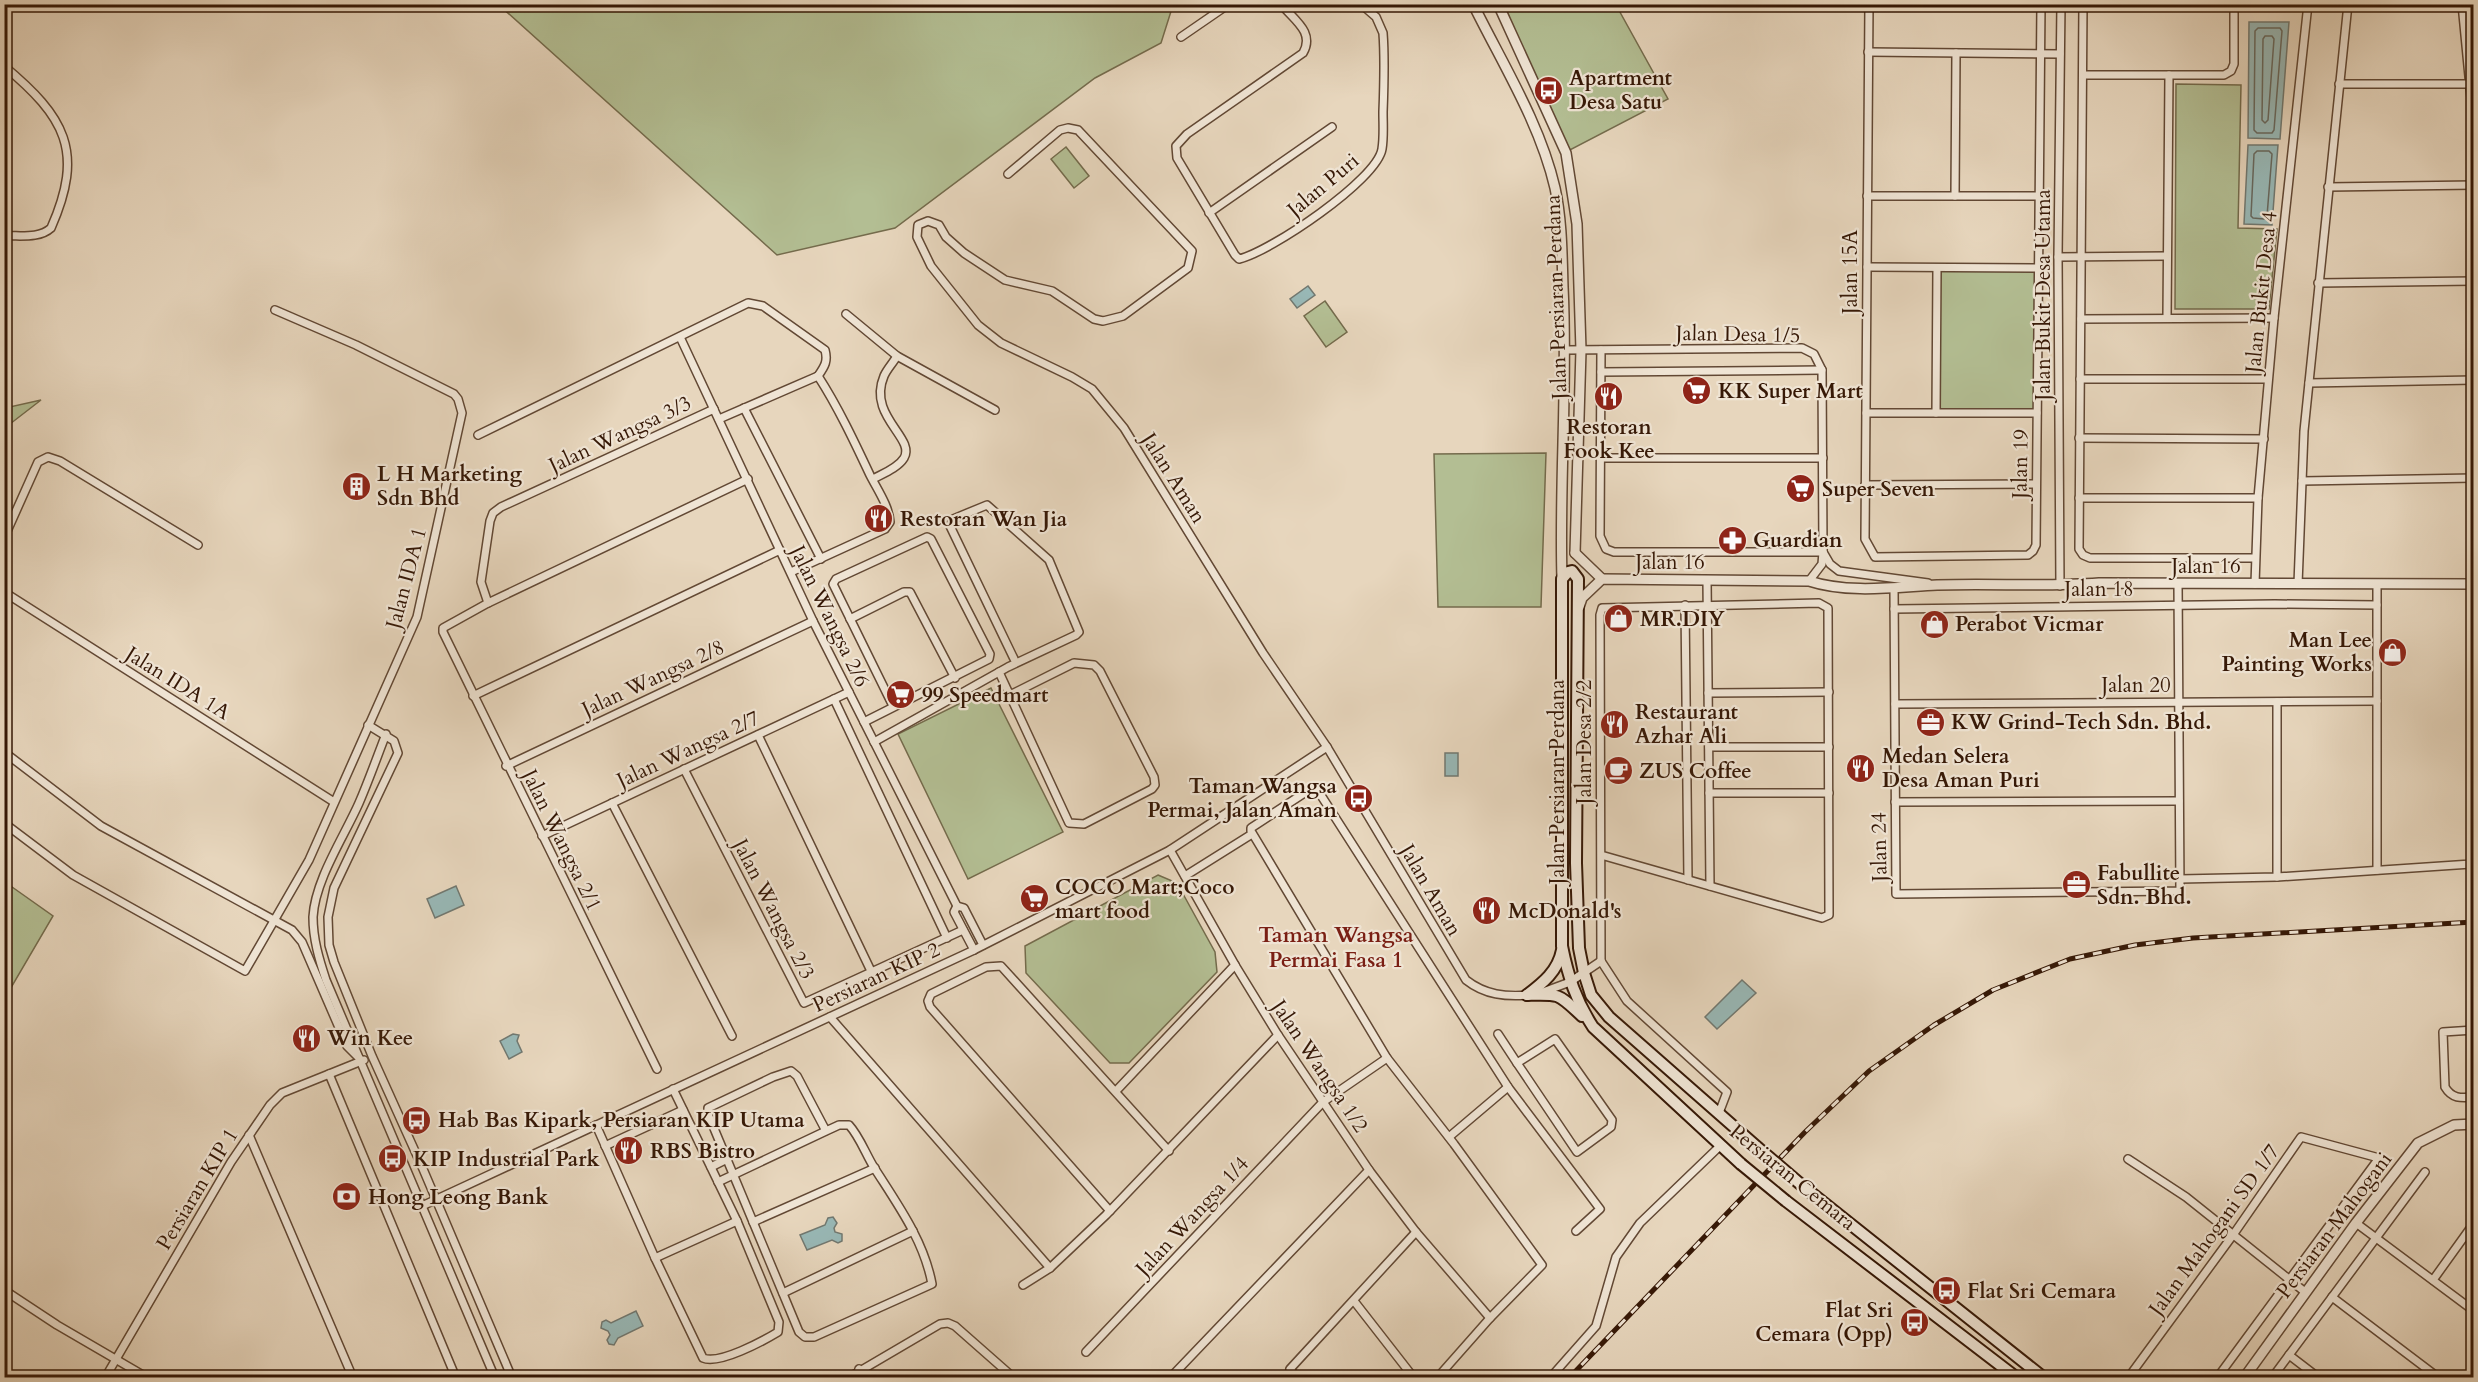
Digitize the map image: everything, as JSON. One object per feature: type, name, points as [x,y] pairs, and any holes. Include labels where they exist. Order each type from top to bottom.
[{"type":"main road","name":"Jalan Persiaran Perdana","points":[[1570,982],[1562,946],[1562,579],[1572,571],[1578,579],[1576,863],[1579,948],[1584,973]]},
{"type":"main road","points":[[1527,995],[1543,983],[1557,966],[1562,946]]},
{"type":"main road","name":"Persiaran Cemara","points":[[1584,973],[1591,995],[1609,1017],[1757,1147],[1805,1188],[2044,1377]]},
{"type":"main road","name":"Persiaran Cemara","points":[[1570,982],[1580,1008],[1593,1027],[1741,1164],[2017,1377]]},
{"type":"main road","points":[[1527,995],[1554,995],[1564,998],[1593,1027]]},
{"type":"street","points":[[1181,37],[1229,4]]},
{"type":"street","points":[[1281,4],[1306,32],[1308,44],[1304,53],[1187,134],[1176,146],[1177,158],[1209,213],[1332,127]]},
{"type":"street","name":"Jalan Puri","points":[[1209,213],[1235,255],[1239,259],[1251,256],[1279,242],[1338,199],[1371,169],[1382,150],[1383,33],[1376,17],[1361,4]]},
{"type":"street","name":"Jalan Persiaran Perdana","points":[[1473,4],[1532,123],[1550,170],[1561,225],[1566,350],[1562,579]]},
{"type":"street","name":"Jalan Persiaran Perdana","points":[[1498,4],[1566,153],[1577,224],[1581,350],[1575,553]]},
{"type":"street","name":"Jalan 15A","points":[[1865,539],[1869,4]]},
{"type":"street","points":[[2041,4],[2041,53]]},
{"type":"street","name":"Jalan Bukit Desa Utama","points":[[2060,586],[2058,257],[2061,4]]},
{"type":"street","name":"Jalan Bukit Desa Utama","points":[[2083,4],[2079,549],[2083,555],[2090,558],[2255,558]]},
{"type":"street","points":[[2083,75],[2224,75],[2231,71],[2234,64],[2234,4]]},
{"type":"street","name":"Jalan Bukit Desa 4","points":[[2255,584],[2258,498],[2268,379],[2308,4]]},
{"type":"street","points":[[2298,584],[2309,382],[2348,4]]},
{"type":"street","points":[[2463,4],[2474,118]]},
{"type":"street","points":[[1868,52],[2060,54]]},
{"type":"street","points":[[1955,196],[1956,53]]},
{"type":"street","name":"Jalan 19","points":[[1865,539],[1875,557],[2028,555],[2033,552],[2036,545],[2041,53]]},
{"type":"street","points":[[4,66],[45,103],[63,134],[68,162],[68,181],[51,228],[37,235],[4,236]]},
{"type":"street","points":[[2167,318],[2169,75]]},
{"type":"street","points":[[2339,84],[2470,84]]},
{"type":"street","name":"Jalan Aman","points":[[1008,174],[1060,130],[1068,128],[1078,130],[1192,251],[1191,263],[1184,274],[1123,316],[1103,321],[1094,319],[1052,291],[1005,280],[964,253],[946,237],[934,222],[922,222],[918,225],[917,237],[931,266],[978,325],[1001,343],[1092,389],[1124,428],[1263,653],[1328,747],[1466,980],[1490,994],[1527,995],[1551,990],[1584,973]]},
{"type":"street","points":[[2328,187],[2474,185]]},
{"type":"street","points":[[1867,196],[2040,196]]},
{"type":"street","points":[[2058,257],[2168,256]]},
{"type":"street","points":[[1867,267],[2039,268]]},
{"type":"street","points":[[1936,268],[1936,413]]},
{"type":"street","points":[[2318,283],[2474,282]]},
{"type":"street","points":[[478,435],[739,307],[756,303],[770,310],[825,350],[826,365],[818,376],[719,419]]},
{"type":"street","name":"Jalan IDA 1","points":[[4,823],[73,874],[245,970],[309,860],[417,617],[460,424],[461,406],[454,394],[356,345],[275,310]]},
{"type":"street","points":[[846,314],[897,356],[995,410]]},
{"type":"street","points":[[2081,319],[2274,318]]},
{"type":"street","name":"Jalan Wangsa 2/6","points":[[680,337],[813,621],[957,906],[964,908],[983,945]]},
{"type":"street","name":"Jalan Desa 1/5","points":[[1566,350],[1802,348],[1814,354],[1822,370],[1601,372]]},
{"type":"street","points":[[1601,350],[1600,536],[1606,549],[1614,552],[1823,552]]},
{"type":"street","points":[[873,479],[900,463],[907,450],[906,444],[882,408],[882,382],[897,356]]},
{"type":"street","points":[[1809,581],[1822,564],[1823,552],[1822,370]]},
{"type":"street","points":[[791,572],[888,526],[889,513],[832,396],[818,376]]},
{"type":"street","points":[[2080,379],[2268,379]]},
{"type":"street","points":[[2309,382],[2474,380]]},
{"type":"street","points":[[744,408],[821,559]]},
{"type":"street","name":"Jalan Wangsa 3/3","points":[[488,603],[481,582],[489,521],[493,513],[501,507],[714,409]]},
{"type":"street","points":[[1866,413],[2037,413]]},
{"type":"street","points":[[2079,438],[2264,439]]},
{"type":"street","points":[[4,538],[38,462],[48,457],[60,461],[198,544]]},
{"type":"street","points":[[1600,458],[1823,458]]},
{"type":"street","points":[[2302,481],[2474,478]]},
{"type":"street","points":[[488,603],[748,479]]},
{"type":"street","points":[[1865,485],[2036,484]]},
{"type":"street","points":[[2079,498],[2258,498]]},
{"type":"street","points":[[874,742],[999,672],[1076,635],[1078,628],[1049,560],[991,506],[985,505],[953,519],[950,526],[1016,663]]},
{"type":"street","points":[[864,722],[955,678],[987,661],[990,656],[929,537],[924,537],[834,581],[833,586],[893,706]]},
{"type":"street","points":[[473,696],[780,550]]},
{"type":"street","name":"Jalan 16","points":[[1823,552],[1830,564],[1839,571],[1938,585]]},
{"type":"street","points":[[1561,553],[1575,553],[1602,579],[1582,598],[1577,611]]},
{"type":"street","name":"Jalan 16","points":[[1602,579],[1809,581],[1826,586],[1894,588],[1938,585],[2474,584]]},
{"type":"street","points":[[1707,580],[1710,886]]},
{"type":"street","points":[[2178,584],[2180,879],[2277,877],[2471,864],[2474,753]]},
{"type":"street","points":[[2377,584],[2377,870]]},
{"type":"street","name":"Jalan 24","points":[[1894,588],[1896,894],[2180,891],[2180,879]]},
{"type":"street","name":"Jalan IDA 1A","points":[[4,592],[334,802]]},
{"type":"street","points":[[850,619],[904,592],[909,592],[955,678]]},
{"type":"street","name":"Jalan Wangsa 2/1","points":[[488,603],[445,625],[443,632],[506,766],[657,1069]]},
{"type":"street","name":"Jalan Desa 2/2","points":[[1601,961],[1602,608],[1819,603],[1828,608],[1828,692]]},
{"type":"street","points":[[1685,605],[1688,880]]},
{"type":"street","name":"Jalan 18","points":[[1894,609],[2377,605]]},
{"type":"street","name":"Jalan Wangsa 2/8","points":[[506,766],[813,621]]},
{"type":"street","points":[[999,672],[1069,823],[1084,824],[1152,789],[1155,785],[1154,777],[1100,671],[1094,665],[1085,662],[1074,663],[1010,695]]},
{"type":"street","name":"Jalan Wangsa 2/7","points":[[542,836],[849,692]]},
{"type":"street","points":[[1601,855],[1822,918],[1829,915],[1828,692],[1708,693]]},
{"type":"street","points":[[834,699],[947,938]]},
{"type":"street","name":"Jalan 20","points":[[1895,704],[2377,701]]},
{"type":"street","points":[[2277,702],[2277,877]]},
{"type":"street","points":[[368,725],[386,734],[397,746],[398,753],[334,888],[328,916],[328,933],[334,962],[372,1056],[437,1199],[512,1377]]},
{"type":"street","points":[[386,734],[360,801],[322,882],[315,902],[314,933],[326,980],[495,1377]]},
{"type":"street","points":[[758,735],[871,971]]},
{"type":"street","name":"Persiaran KIP 2","points":[[422,1206],[974,950],[1170,850],[1328,747]]},
{"type":"street","points":[[1709,747],[1829,747]]},
{"type":"street","points":[[4,752],[101,826],[292,930],[302,942],[347,1046],[362,1060]]},
{"type":"street","name":"Jalan Wangsa 2/3","points":[[684,770],[804,1003],[963,930]]},
{"type":"street","points":[[1185,876],[1316,786],[1508,1087],[1600,1209],[1576,1231]]},
{"type":"street","points":[[1709,793],[1829,793]]},
{"type":"street","points":[[1895,802],[2179,801]]},
{"type":"street","points":[[612,803],[732,1036]]},
{"type":"street","points":[[1251,831],[1386,1058],[1449,1137],[1542,1265],[1437,1377]]},
{"type":"street","name":"Jalan Wangsa 1/2","points":[[1170,850],[1235,965],[1278,1035],[1369,1170],[1416,1232],[1490,1318]]},
{"type":"street","name":"Jalan Wangsa 2/6","points":[[957,906],[954,912],[974,950]]},
{"type":"street","points":[[314,933],[328,933]]},
{"type":"street","points":[[1584,973],[1601,961],[1627,1001],[1727,1092],[1719,1113]]},
{"type":"street","points":[[1110,1211],[930,1007],[928,1001],[931,994],[986,967],[997,965],[1005,969],[1169,1151]]},
{"type":"street","points":[[1116,1091],[1235,965]]},
{"type":"street","points":[[830,1017],[1050,1268]]},
{"type":"street","points":[[2474,1030],[2443,1032],[2445,1087],[2449,1094],[2458,1098],[2474,1097]]},
{"type":"street","points":[[1498,1034],[1577,1152]]},
{"type":"street","points":[[1023,1285],[1050,1268],[1110,1211],[1278,1035]]},
{"type":"street","points":[[1517,1063],[1555,1039],[1612,1120],[1611,1127],[1564,1162]]},
{"type":"street","name":"Persiaran KIP 1","points":[[105,1377],[249,1135],[282,1093],[372,1056]]},
{"type":"street","name":"Jalan Wangsa 1/4","points":[[1086,1352],[1323,1102],[1386,1058]]},
{"type":"street","points":[[718,1182],[734,1174],[839,1125],[849,1125],[898,1201],[914,1231],[932,1284],[814,1337],[806,1337],[799,1332],[734,1174],[708,1114],[710,1105],[788,1071],[795,1072],[826,1131]]},
{"type":"street","points":[[329,1074],[456,1377]]},
{"type":"street","points":[[1449,1137],[1508,1087]]},
{"type":"street","points":[[596,1125],[655,1258],[704,1358],[717,1360],[766,1339],[778,1332],[779,1323],[737,1221],[673,1089]]},
{"type":"street","points":[[605,1146],[683,1110]]},
{"type":"street","name":"Persiaran Mahogani","points":[[2244,1377],[2356,1223],[2418,1143],[2454,1125],[2474,1124]]},
{"type":"street","points":[[249,1135],[353,1377]]},
{"type":"street","name":"Jalan Mahogani SD 1/7","points":[[2128,1377],[2233,1235],[2301,1137],[2379,1158],[2289,1279]]},
{"type":"street","points":[[1550,1377],[1596,1326],[1616,1257],[1640,1223],[1721,1145]]},
{"type":"street","points":[[711,1167],[727,1159]]},
{"type":"street","points":[[2128,1159],[2186,1197],[2305,1292]]},
{"type":"street","points":[[753,1222],[875,1168]]},
{"type":"street","points":[[1170,1377],[1369,1170]]},
{"type":"street","points":[[2272,1377],[2425,1172]]},
{"type":"street","points":[[655,1258],[737,1221]]},
{"type":"street","points":[[2356,1223],[2474,1311]]},
{"type":"street","points":[[2433,1281],[2474,1223]]},
{"type":"street","points":[[783,1293],[914,1231]]},
{"type":"street","points":[[1297,1377],[1290,1369],[1416,1232]]},
{"type":"street","points":[[2217,1377],[2289,1279]]},
{"type":"street","points":[[4,1290],[57,1325],[148,1377]]},
{"type":"street","points":[[2332,1297],[2439,1377]]},
{"type":"street","points":[[1354,1300],[1414,1377]]},
{"type":"street","points":[[848,1377],[940,1324],[948,1323],[971,1339],[1014,1377]]},
{"type":"street","points":[[2289,1355],[2319,1377]]},
{"type":"street","points":[[859,1369],[867,1377]]},
{"type":"green space","points":[[499,5],[1173,5],[1161,43],[1095,78],[895,228],[777,255]]},
{"type":"green space","points":[[1498,5],[1616,5],[1668,99],[1566,152]]},
{"type":"green space","points":[[2176,84],[2241,85],[2238,228],[2277,229],[2269,309],[2175,309]]},
{"type":"green space","points":[[1066,147],[1089,176],[1074,188],[1051,159]]},
{"type":"green space","points":[[1937,268],[2039,268],[2037,413],[1936,413]]},
{"type":"green space","points":[[1325,301],[1347,332],[1326,347],[1304,316]]},
{"type":"green space","points":[[41,400],[10,424],[5,427],[5,408]]},
{"type":"green space","points":[[1546,453],[1541,607],[1438,607],[1434,454]]},
{"type":"green space","points":[[991,688],[1063,832],[968,879],[898,734]]},
{"type":"green space","points":[[1158,875],[1177,883],[1215,952],[1217,972],[1129,1063],[1110,1063],[1026,973],[1025,946]]},
{"type":"green space","points":[[5,882],[53,916],[5,998]]},
{"type":"water","points":[[2249,22],[2289,22],[2280,139],[2248,138]]},
{"type":"water","points":[[2248,145],[2278,145],[2272,225],[2244,224]]},
{"type":"water","points":[[1308,286],[1315,295],[1297,308],[1290,299]]},
{"type":"water","points":[[1445,753],[1458,753],[1458,776],[1445,776]]},
{"type":"water","points":[[456,886],[464,905],[435,918],[427,899]]},
{"type":"water","points":[[1742,980],[1756,993],[1717,1029],[1705,1017]]},
{"type":"water","points":[[513,1034],[519,1035],[517,1041],[522,1052],[509,1059],[500,1041]]},
{"type":"water","points":[[833,1217],[837,1223],[834,1228],[835,1232],[842,1234],[842,1241],[838,1243],[832,1240],[807,1250],[800,1235],[825,1225],[828,1218]]},
{"type":"water","points":[[636,1311],[643,1326],[618,1338],[614,1345],[609,1344],[607,1340],[610,1335],[608,1331],[601,1328],[602,1322],[606,1320],[611,1323]]},
{"type":"railway","points":[[1569,1378],[1805,1132],[1869,1071],[1934,1025],[1993,990],[2070,959],[2135,945],[2193,938],[2474,922]]},
{"type":"place","name":"Apartment Desa Satu","points":[[1548,90]]},
{"type":"place","name":"KK Super Mart","points":[[1697,391]]},
{"type":"place","name":"Restoran Fook Kee","points":[[1609,396]]},
{"type":"place","name":"L H Marketing Sdn Bhd","points":[[356,486]]},
{"type":"place","name":"Super Seven","points":[[1801,489]]},
{"type":"place","name":"Restoran Wan Jia","points":[[879,519]]},
{"type":"place","name":"Guardian","points":[[1732,540]]},
{"type":"place","name":"MR.DIY","points":[[1619,619]]},
{"type":"place","name":"Perabot Vicmar","points":[[1934,624]]},
{"type":"place","name":"Man Lee Painting Works","points":[[2393,652]]},
{"type":"place","name":"99 Speedmart","points":[[901,695]]},
{"type":"place","name":"KW Grind-Tech Sdn. Bhd.","points":[[1930,722]]},
{"type":"place","name":"Restaurant Azhar Ali","points":[[1614,724]]},
{"type":"place","name":"Medan Selera Desa Aman Puri","points":[[1861,768]]},
{"type":"place","name":"ZUS Coffee","points":[[1618,771]]},
{"type":"place","name":"Taman Wangsa Permai, Jalan Aman","points":[[1358,798]]},
{"type":"place","name":"Fabullite Sdn. Bhd.","points":[[2076,885]]},
{"type":"place","name":"COCO Mart;Coco mart food","points":[[1034,899]]},
{"type":"place","name":"McDonald's","points":[[1487,911]]},
{"type":"place","name":"Win Kee","points":[[306,1038]]},
{"type":"place","name":"Hab Bas Kipark, Persiaran KIP Utama","points":[[417,1120]]},
{"type":"place","name":"RBS Bistro","points":[[629,1151]]},
{"type":"place","name":"KIP Industrial Park","points":[[392,1159]]},
{"type":"place","name":"Hong Leong Bank","points":[[347,1197]]},
{"type":"place","name":"Flat Sri Cemara","points":[[1946,1291]]},
{"type":"place","name":"Flat Sri Cemara (Opp)","points":[[1914,1322]]},
{"type":"district","name":"Taman Wangsa Permai Fasa 1","points":[[1336,946]]}]
